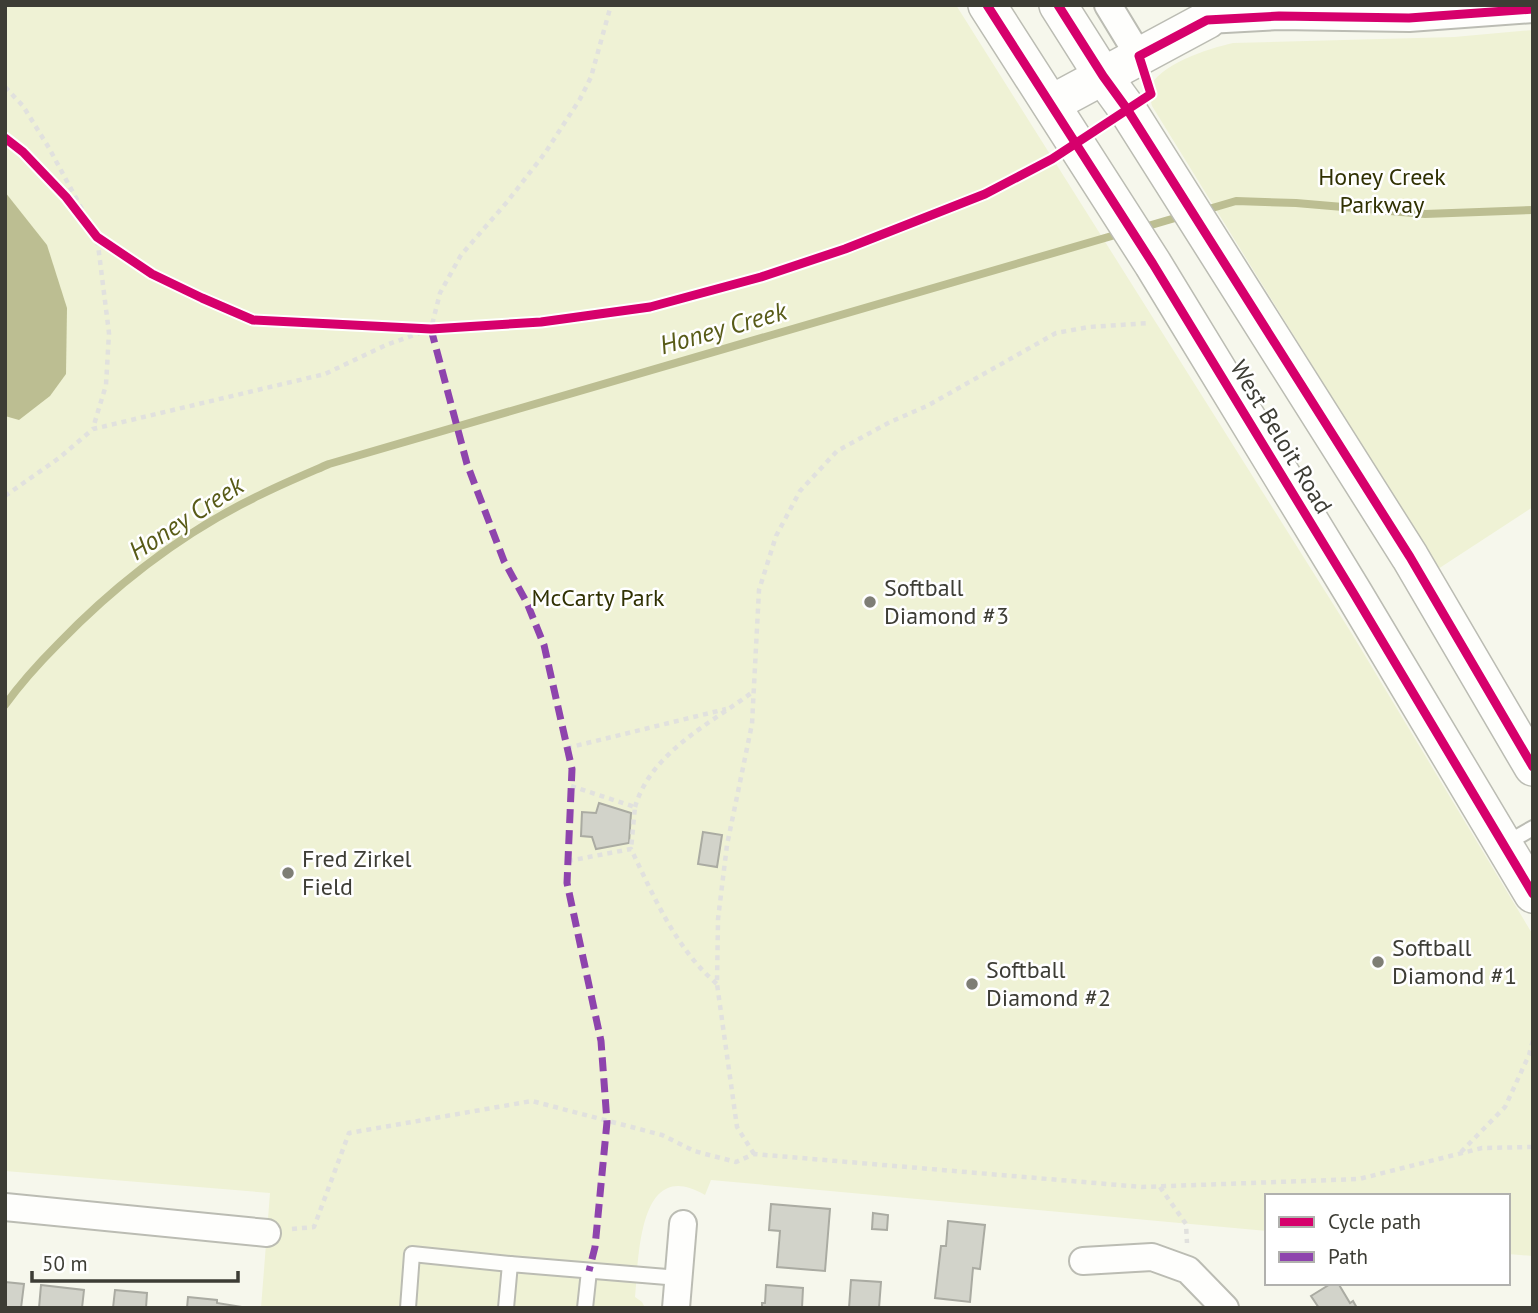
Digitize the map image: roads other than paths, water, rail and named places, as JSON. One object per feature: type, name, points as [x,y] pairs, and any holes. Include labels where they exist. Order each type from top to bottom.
[{"type":"main road","name":"West Beloit Road","points":[[987,5],[1153,264],[1354,594],[1518,836],[1533,894]]},
{"type":"main road","name":"West Beloit Road","points":[[1058,5],[1127,109],[1410,557],[1533,767]]},
{"type":"main road","points":[[1051,104],[1215,12]]},
{"type":"street","points":[[1108,5],[1139,56]]},
{"type":"street","points":[[1215,12],[1279,16],[1533,9]]},
{"type":"street","points":[[5,1208],[267,1233]]},
{"type":"street","points":[[676,1308],[683,1224]]},
{"type":"street","points":[[1083,1261],[1152,1257],[1188,1270],[1225,1308]]},
{"type":"lane","points":[[408,1308],[412,1254],[678,1278]]},
{"type":"lane","points":[[506,1308],[510,1264]]},
{"type":"lane","points":[[585,1308],[589,1270]]},
{"type":"waterway","name":"Honey Creek","points":[[1202,211],[1236,201],[1296,203],[1425,214],[1533,210]]},
{"type":"waterway","name":"Honey Creek","points":[[1141,228],[1182,216]]},
{"type":"waterway","name":"Honey Creek","points":[[5,705],[37,666],[80,622],[153,560],[232,509],[329,464],[1122,233]]},
{"type":"place","name":"Softball Diamond #3","points":[[870,602]]},
{"type":"place","name":"Fred Zirkel Field","points":[[288,873]]},
{"type":"place","name":"Softball Diamond #1","points":[[1378,962]]},
{"type":"place","name":"Softball Diamond #2","points":[[972,984]]},
{"type":"park label","name":"Honey Creek Parkway","points":[[1382,191]]},
{"type":"park label","name":"McCarty Park","points":[[598,598]]}]
